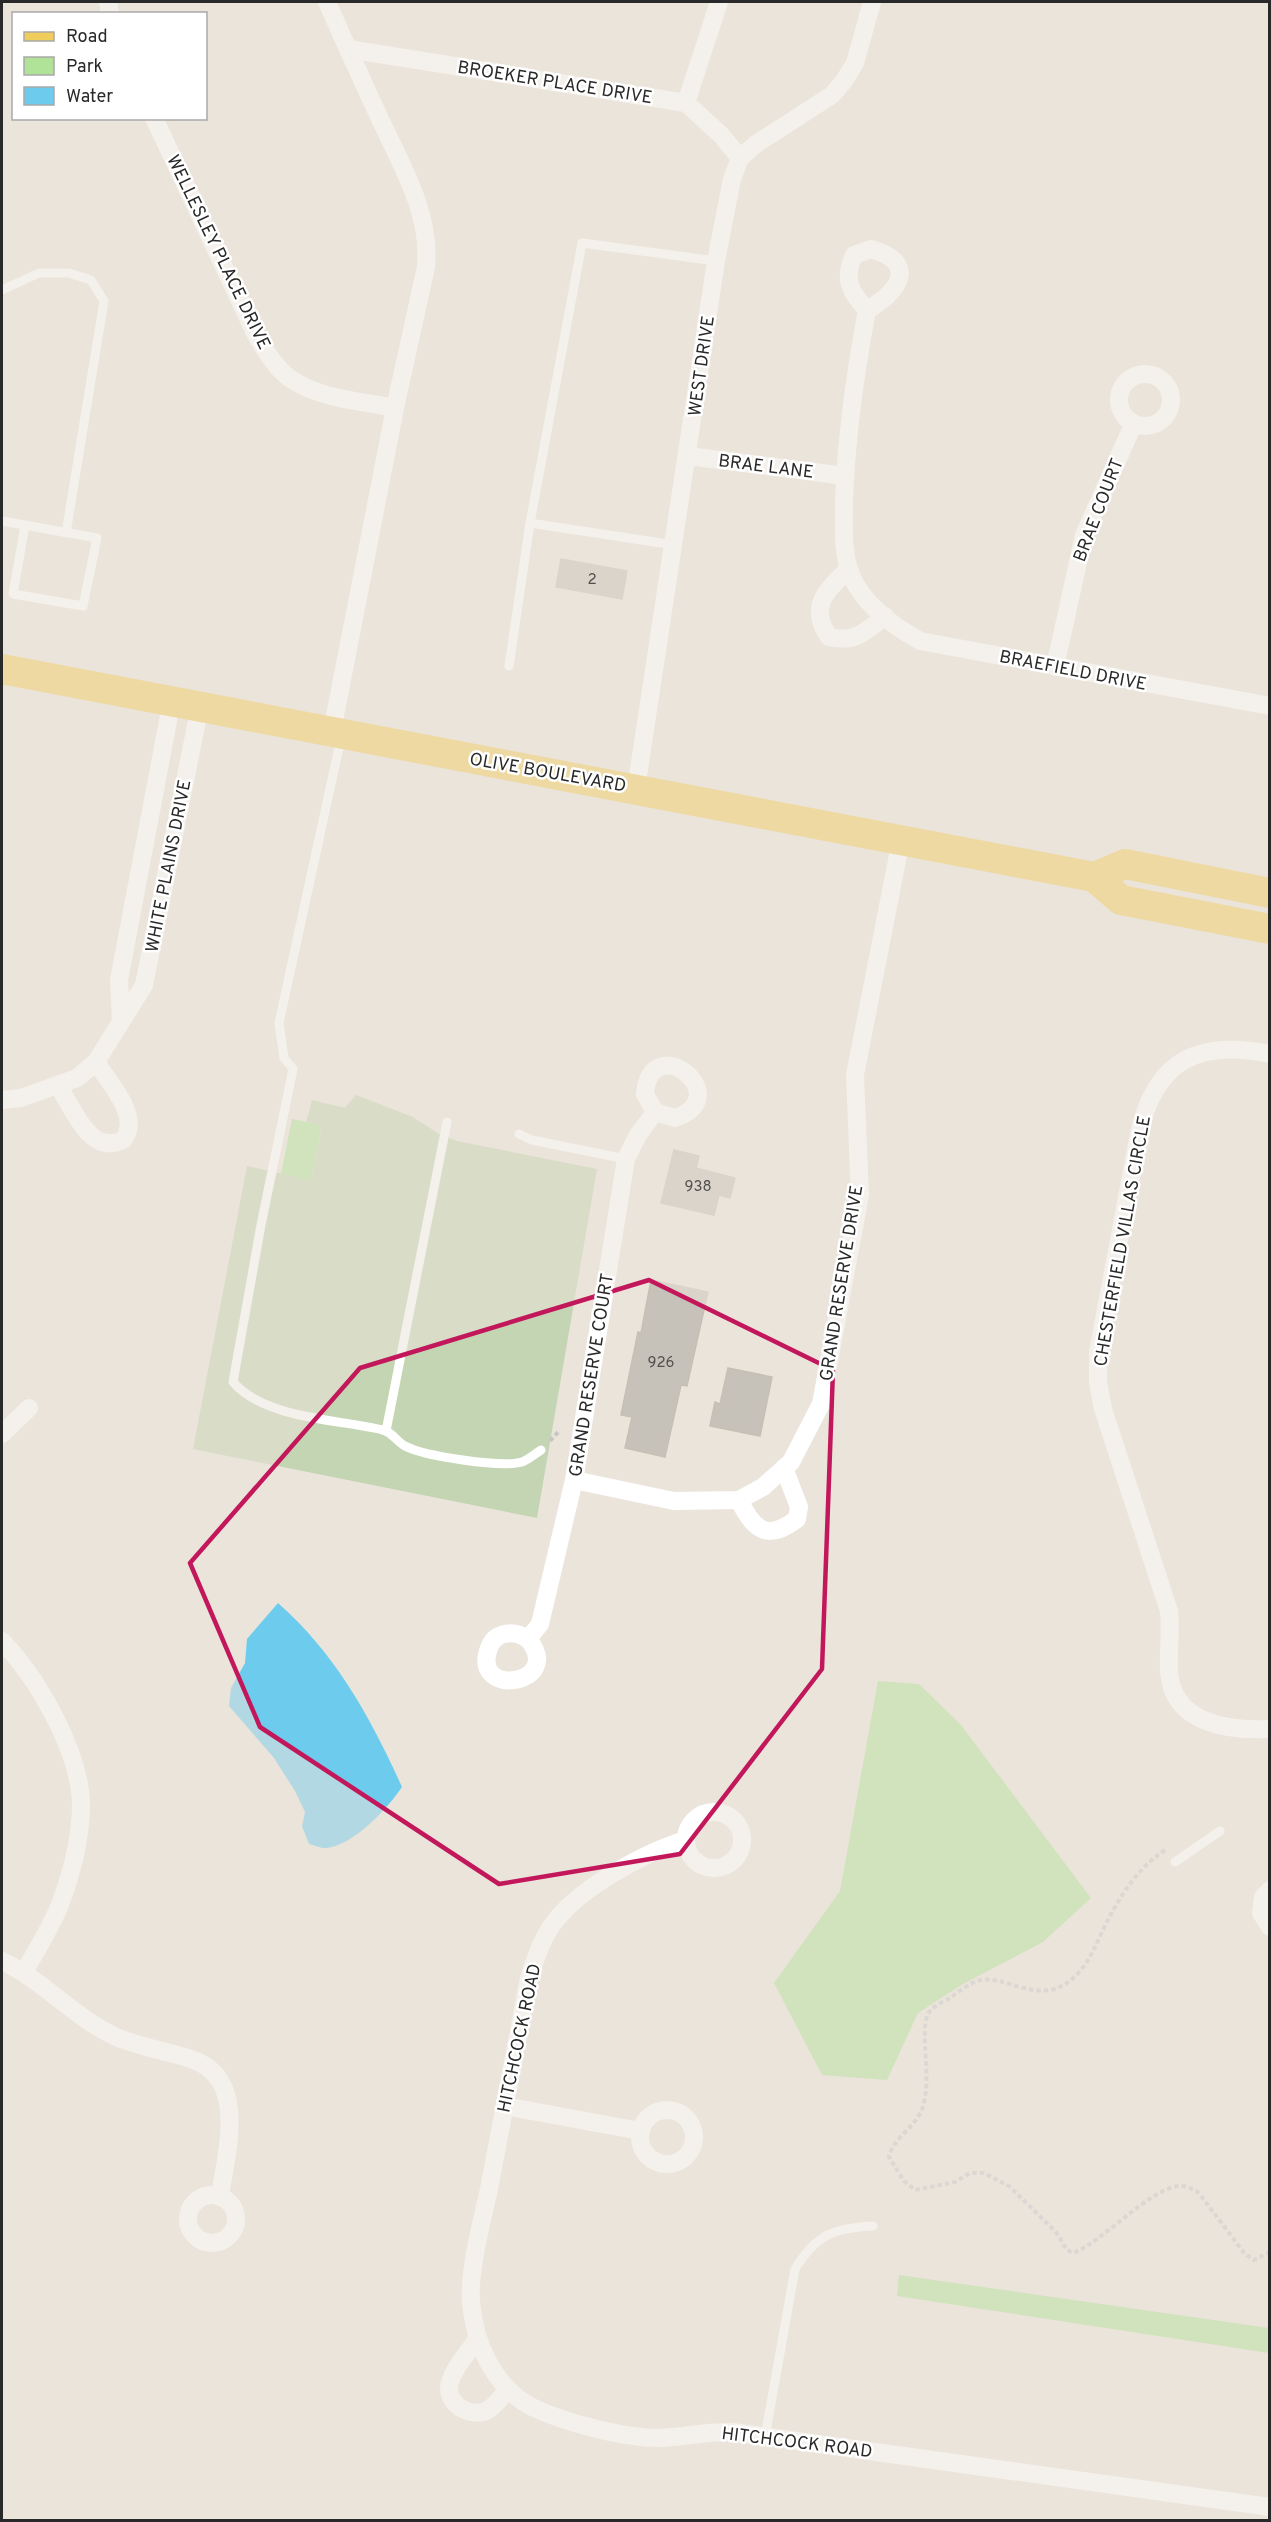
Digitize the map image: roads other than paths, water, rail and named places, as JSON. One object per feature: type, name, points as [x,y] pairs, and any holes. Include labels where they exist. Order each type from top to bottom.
[{"type":"main road","name":"OLIVE BOULEVARD","points":[[2,669],[1094,877]]},
{"type":"main road","points":[[1269,892],[1125,864],[1094,877],[1120,900],[1269,929]]},
{"type":"street","points":[[327,2],[407,177],[424,222],[428,245],[426,267],[395,408],[337,732]]},
{"type":"street","points":[[719,2],[686,103],[721,135],[740,158],[756,144],[832,95],[844,81],[855,63],[872,2]]},
{"type":"street","name":"BROEKER PLACE DRIVE","points":[[348,49],[686,103]]},
{"type":"street","name":"WELLESLEY PLACE DRIVE","points":[[155,120],[256,335],[272,359],[290,379],[316,392],[395,408]]},
{"type":"street","name":"WEST DRIVE","points":[[636,789],[716,261],[732,179],[740,158]]},
{"type":"street","name":"BRAEFIELD DRIVE","points":[[867,310],[850,415],[845,476],[844,543],[849,569],[865,595],[897,628],[920,641],[1269,706]]},
{"type":"street","name":"BRAE COURT","points":[[1055,667],[1084,535],[1133,425]]},
{"type":"street","name":"BRAE LANE","points":[[688,456],[845,476]]},
{"type":"street","points":[[849,569],[830,586],[820,603],[820,624],[829,637],[845,641],[860,635],[885,616]]},
{"type":"street","name":"WHITE PLAINS DRIVE","points":[[121,1021],[119,980],[186,703]]},
{"type":"street","name":"WHITE PLAINS DRIVE","points":[[2,1100],[21,1098],[59,1087],[77,1078],[96,1062],[144,985],[186,703]]},
{"type":"street","name":"GRAND RESERVE DRIVE","points":[[574,1480],[674,1501],[730,1503],[763,1487],[790,1462],[821,1404],[860,1195],[855,1076],[901,840]]},
{"type":"street","name":"CHESTERFIELD VILLAS CIRCLE","points":[[1269,1054],[1229,1048],[1207,1051],[1176,1065],[1156,1085],[1145,1107],[1139,1134],[1098,1352],[1103,1409],[1168,1611],[1172,1636],[1169,1672],[1172,1686],[1181,1701],[1204,1722],[1218,1727],[1269,1729]]},
{"type":"street","points":[[59,1087],[94,1140],[106,1145],[123,1140],[130,1127],[129,1116],[96,1062]]},
{"type":"street","name":"GRAND RESERVE COURT","points":[[528,1639],[540,1624],[574,1480],[626,1160],[638,1135],[655,1112]]},
{"type":"street","points":[[2,1434],[28,1408]]},
{"type":"street","points":[[739,1500],[749,1519],[760,1529],[773,1532],[785,1528],[797,1519],[799,1507],[784,1468]]},
{"type":"street","points":[[2,1641],[20,1660],[41,1692],[58,1726],[74,1768],[81,1806],[78,1842],[59,1908],[24,1972]]},
{"type":"street","name":"HITCHCOCK ROAD","points":[[685,1840],[659,1848],[613,1875],[577,1900],[556,1920],[540,1946],[529,1978],[472,2278],[471,2299],[477,2339],[491,2367],[508,2389],[532,2406],[572,2422],[639,2436],[661,2438],[714,2431],[1269,2507]]},
{"type":"street","points":[[1269,1890],[1261,1905],[1263,1920],[1269,1927]]},
{"type":"street","points":[[2,1961],[24,1972],[112,2036],[206,2065],[221,2080],[230,2104],[220,2197]]},
{"type":"street","points":[[505,2106],[640,2131]]},
{"type":"street","points":[[477,2339],[453,2375],[449,2386],[450,2397],[462,2408],[477,2413],[492,2408],[508,2389]]},
{"type":"lane","points":[[508,666],[530,523],[582,243],[716,261]]},
{"type":"lane","points":[[2,290],[39,273],[69,273],[91,280],[104,301],[66,533]]},
{"type":"lane","points":[[2,521],[25,525],[66,533],[97,538],[83,606],[13,594],[25,525]]},
{"type":"lane","points":[[530,523],[674,545]]},
{"type":"lane","points":[[337,732],[279,1023],[284,1058],[293,1070],[261,1225],[233,1382],[254,1400],[277,1409],[386,1431],[405,1446],[493,1465],[523,1462],[541,1450]]},
{"type":"lane","points":[[386,1431],[447,1122]]},
{"type":"lane","points":[[519,1134],[532,1140],[626,1160]]},
{"type":"lane","points":[[1175,1862],[1220,1831]]},
{"type":"lane","points":[[765,2437],[795,2269],[809,2246],[837,2231],[873,2226]]},
{"type":"water","points":[[278,1603],[317,1643],[350,1688],[378,1736],[402,1787],[379,1815],[359,1833],[338,1845],[327,1848],[309,1844],[302,1826],[305,1812],[295,1791],[274,1758],[229,1706],[231,1688],[245,1663],[247,1639]]}]
